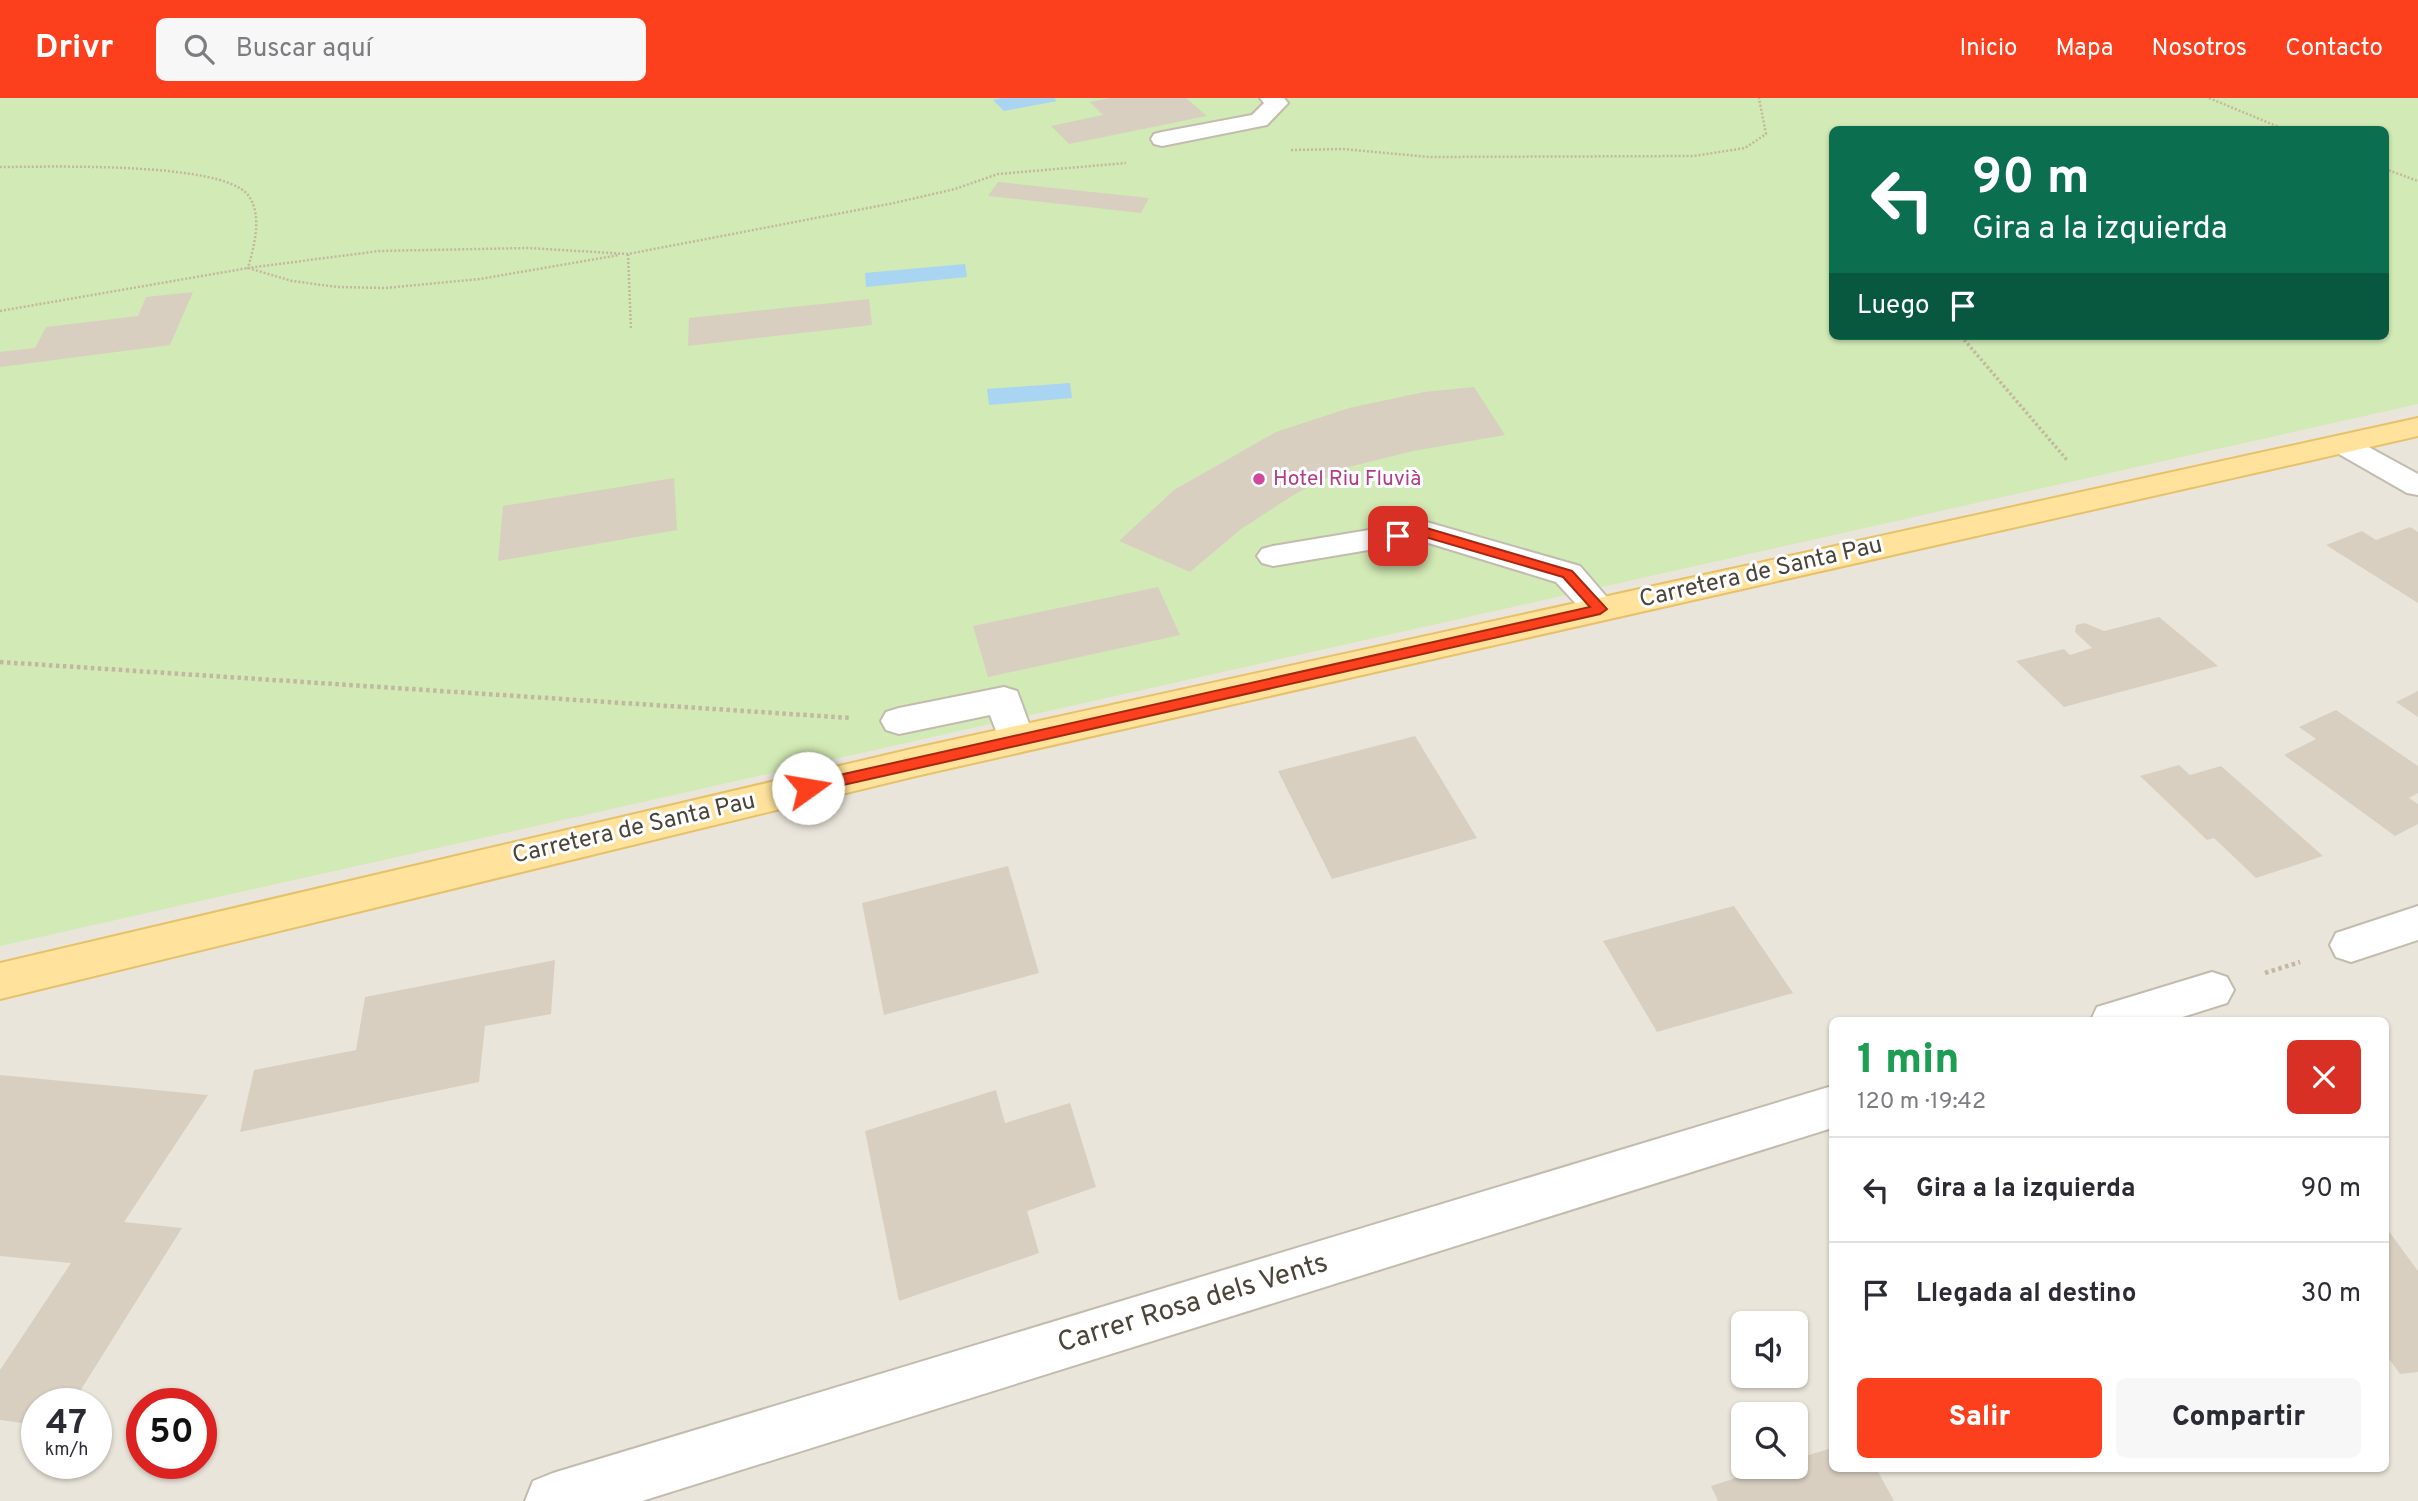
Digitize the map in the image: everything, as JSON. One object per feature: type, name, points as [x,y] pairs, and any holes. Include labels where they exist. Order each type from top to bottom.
[{"type":"main road","name":"Carretera de Santa Pau","points":[[0,981],[1016,740],[2418,427]]},
{"type":"street","points":[[1162,139],[1259,120],[1277,103],[1271,98]]},
{"type":"street","points":[[2342,444],[2418,486]]},
{"type":"street","points":[[1273,556],[1423,531],[1568,574],[1600,609]]},
{"type":"street","points":[[900,721],[1004,700],[1016,740]]},
{"type":"street","points":[[2351,945],[2418,923]]},
{"type":"street","points":[[2123,1017],[2212,990]]},
{"type":"street","name":"Carrer Rosa dels Vents","points":[[553,1501],[1829,1108]]},
{"type":"path","points":[[1280,150],[1343,149],[1429,157],[1694,156],[1745,148],[1766,134],[1759,98]]},
{"type":"path","points":[[2208,98],[2276,126]]},
{"type":"path","points":[[248,268],[272,277],[308,285],[367,289],[451,281],[628,254],[894,203],[955,189],[998,174],[1126,163]]},
{"type":"path","points":[[0,167],[103,166],[208,176],[242,189],[256,212],[254,249],[248,268]]},
{"type":"path","points":[[2389,170],[2418,181]]},
{"type":"path","points":[[0,312],[248,268],[380,251],[528,248],[628,254]]},
{"type":"path","points":[[628,254],[631,330]]},
{"type":"path","points":[[1964,340],[2100,498]]},
{"type":"path","points":[[0,662],[900,721]]},
{"type":"path","points":[[2212,990],[2351,945]]},
{"type":"shaded area","points":[[2418,336],[2418,1501],[0,1501],[0,875]]},
{"type":"green space","points":[[0,98],[2418,98],[2418,404],[0,946]]},
{"type":"water","points":[[1054,98],[1057,101],[1004,111],[993,100]]},
{"type":"water","points":[[965,264],[967,277],[866,287],[865,273]]},
{"type":"water","points":[[1070,383],[1072,398],[989,405],[987,389]]},
{"type":"building","points":[[1110,98],[1186,98],[1207,116],[1069,144],[1051,126],[1103,115],[1090,102]]},
{"type":"building","points":[[998,182],[1149,198],[1141,213],[988,196]]},
{"type":"building","points":[[193,292],[170,345],[0,367],[0,352],[35,348],[46,327],[138,316],[146,297]]},
{"type":"building","points":[[869,299],[872,325],[688,346],[689,318]]},
{"type":"building","name":"Hotel Riu Fluvià","points":[[1474,387],[1505,435],[1413,451],[1345,468],[1295,494],[1241,529],[1190,572],[1119,541],[1174,490],[1276,432],[1349,408],[1424,392]]},
{"type":"building","points":[[674,478],[677,530],[498,561],[503,506]]},
{"type":"building","points":[[2410,527],[2418,532],[2418,603],[2326,545],[2362,531],[2376,540]]},
{"type":"building","points":[[1158,587],[1180,635],[988,677],[973,626]]},
{"type":"building","points":[[2159,617],[2218,666],[2064,707],[2016,661],[2064,649],[2070,655],[2092,648],[2075,632],[2076,625],[2085,623],[2104,631]]},
{"type":"building","points":[[2418,691],[2418,717],[2396,702]]},
{"type":"building","points":[[2336,710],[2418,766],[2418,793],[2409,798],[2418,804],[2418,824],[2395,836],[2284,755],[2316,739],[2299,727]]},
{"type":"building","points":[[1415,736],[1477,838],[1332,879],[1278,771]]},
{"type":"building","points":[[2179,765],[2190,775],[2221,766],[2323,856],[2256,878],[2214,838],[2207,840],[2140,776]]},
{"type":"building","points":[[1008,866],[1039,973],[884,1015],[862,903]]},
{"type":"building","points":[[1734,906],[1793,993],[1657,1032],[1603,941]]},
{"type":"building","points":[[555,960],[551,1014],[485,1026],[479,1082],[240,1132],[254,1070],[356,1050],[365,997]]},
{"type":"building","points":[[0,1075],[208,1095],[124,1222],[182,1228],[82,1388],[21,1388],[21,1423],[0,1420],[0,1370],[71,1263],[0,1256]]},
{"type":"building","points":[[996,1090],[1005,1123],[1070,1103],[1096,1187],[1027,1211],[1039,1253],[899,1301],[865,1131]]},
{"type":"building","points":[[2389,1231],[2418,1271],[2418,1372],[2400,1374],[2389,1359]]},
{"type":"building","points":[[1829,1449],[1829,1472],[1878,1472],[1894,1501],[1718,1501],[1711,1486],[1733,1479],[1808,1479],[1808,1455]]},
{"type":"place","name":"Hotel Riu Fluvià","points":[[1259,479]]},
{"type":"route","points":[[808,788],[1600,609],[1568,574],[1423,531],[1398,536]]}]
